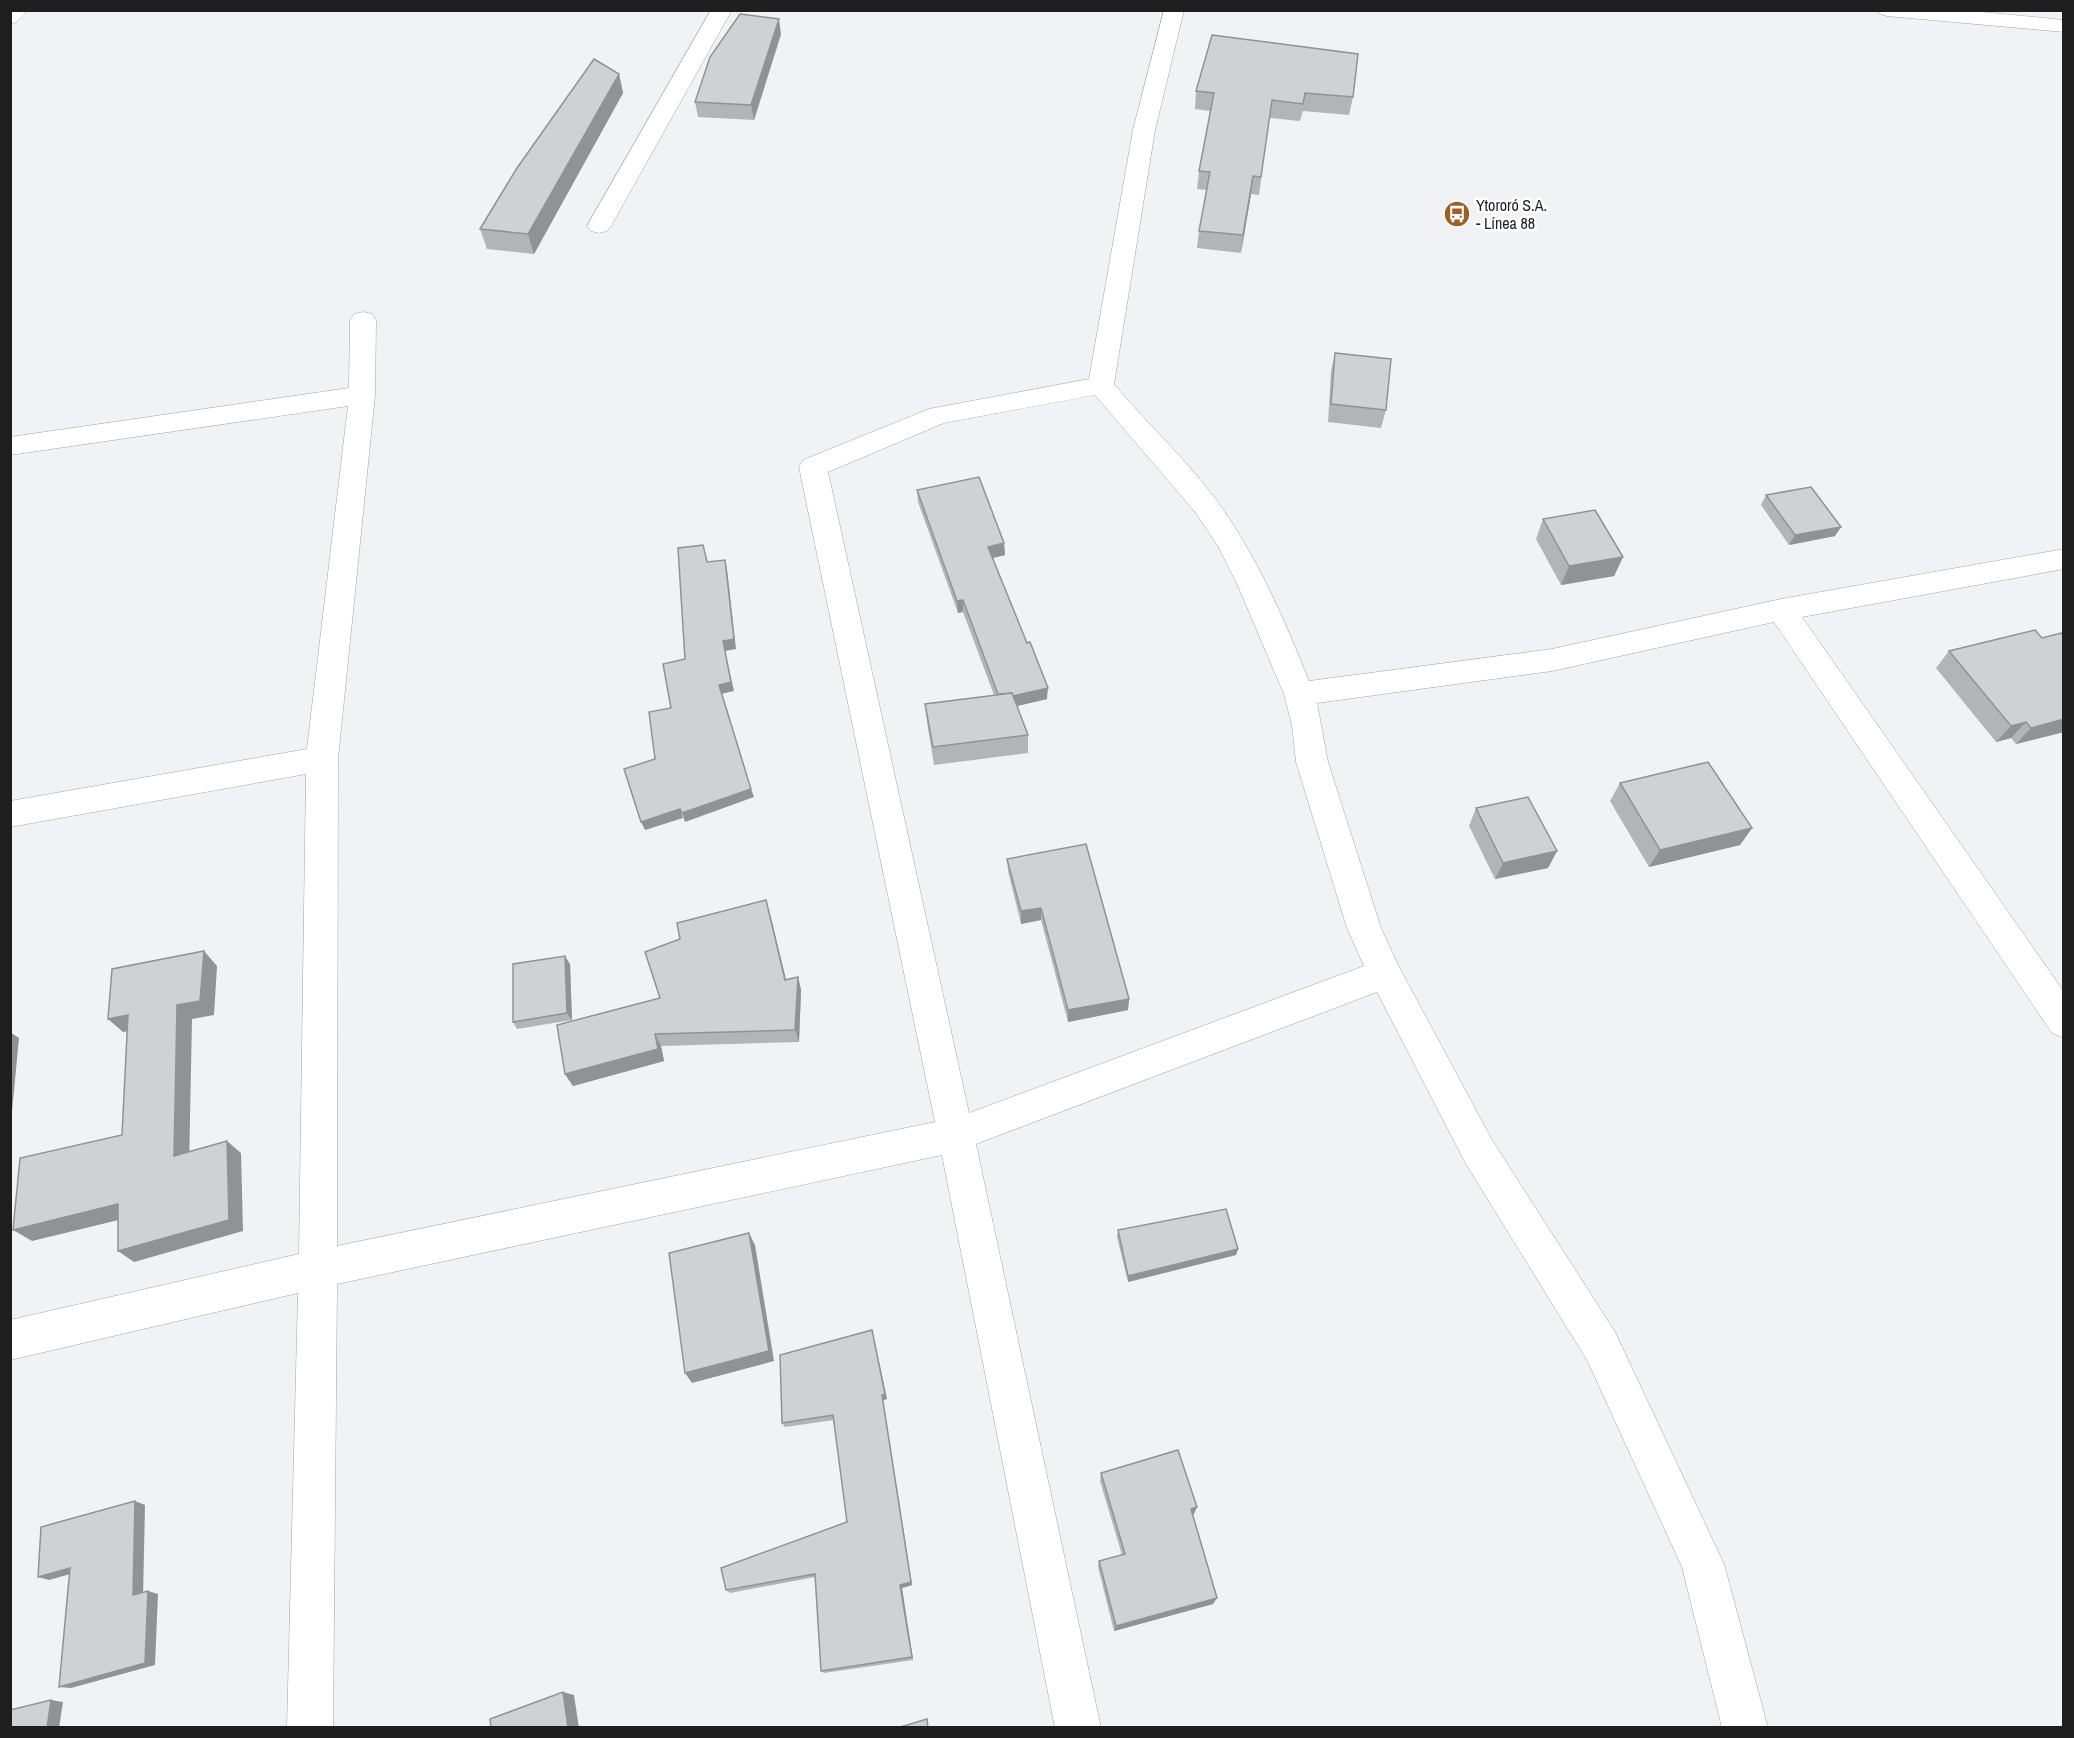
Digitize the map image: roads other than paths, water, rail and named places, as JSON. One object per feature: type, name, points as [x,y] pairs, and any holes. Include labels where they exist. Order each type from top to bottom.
[{"type":"street","points":[[10,18],[19,10]]},
{"type":"street","points":[[599,226],[722,10]]},
{"type":"street","points":[[1174,10],[1144,130],[1101,385],[1128,419],[1164,456],[1218,525],[1273,629],[1299,694],[1315,773],[1364,928],[1385,974],[1479,1152],[1601,1346],[1702,1564],[1745,1728]]},
{"type":"street","points":[[1887,10],[2064,26]]},
{"type":"street","points":[[310,1728],[318,1269],[322,759],[362,395],[363,320]]},
{"type":"street","points":[[1078,1728],[956,1135],[813,467],[938,415],[1101,385]]},
{"type":"street","points":[[10,446],[362,395]]},
{"type":"street","points":[[1299,694],[1552,660],[1780,610],[2064,559]]},
{"type":"street","points":[[1780,610],[2064,1022]]},
{"type":"street","points":[[10,814],[322,759]]},
{"type":"street","points":[[10,1340],[318,1269],[956,1135],[1385,974]]},
{"type":"place","name":"Ytororó S.A. - Línea 88","points":[[1457,214]]}]
